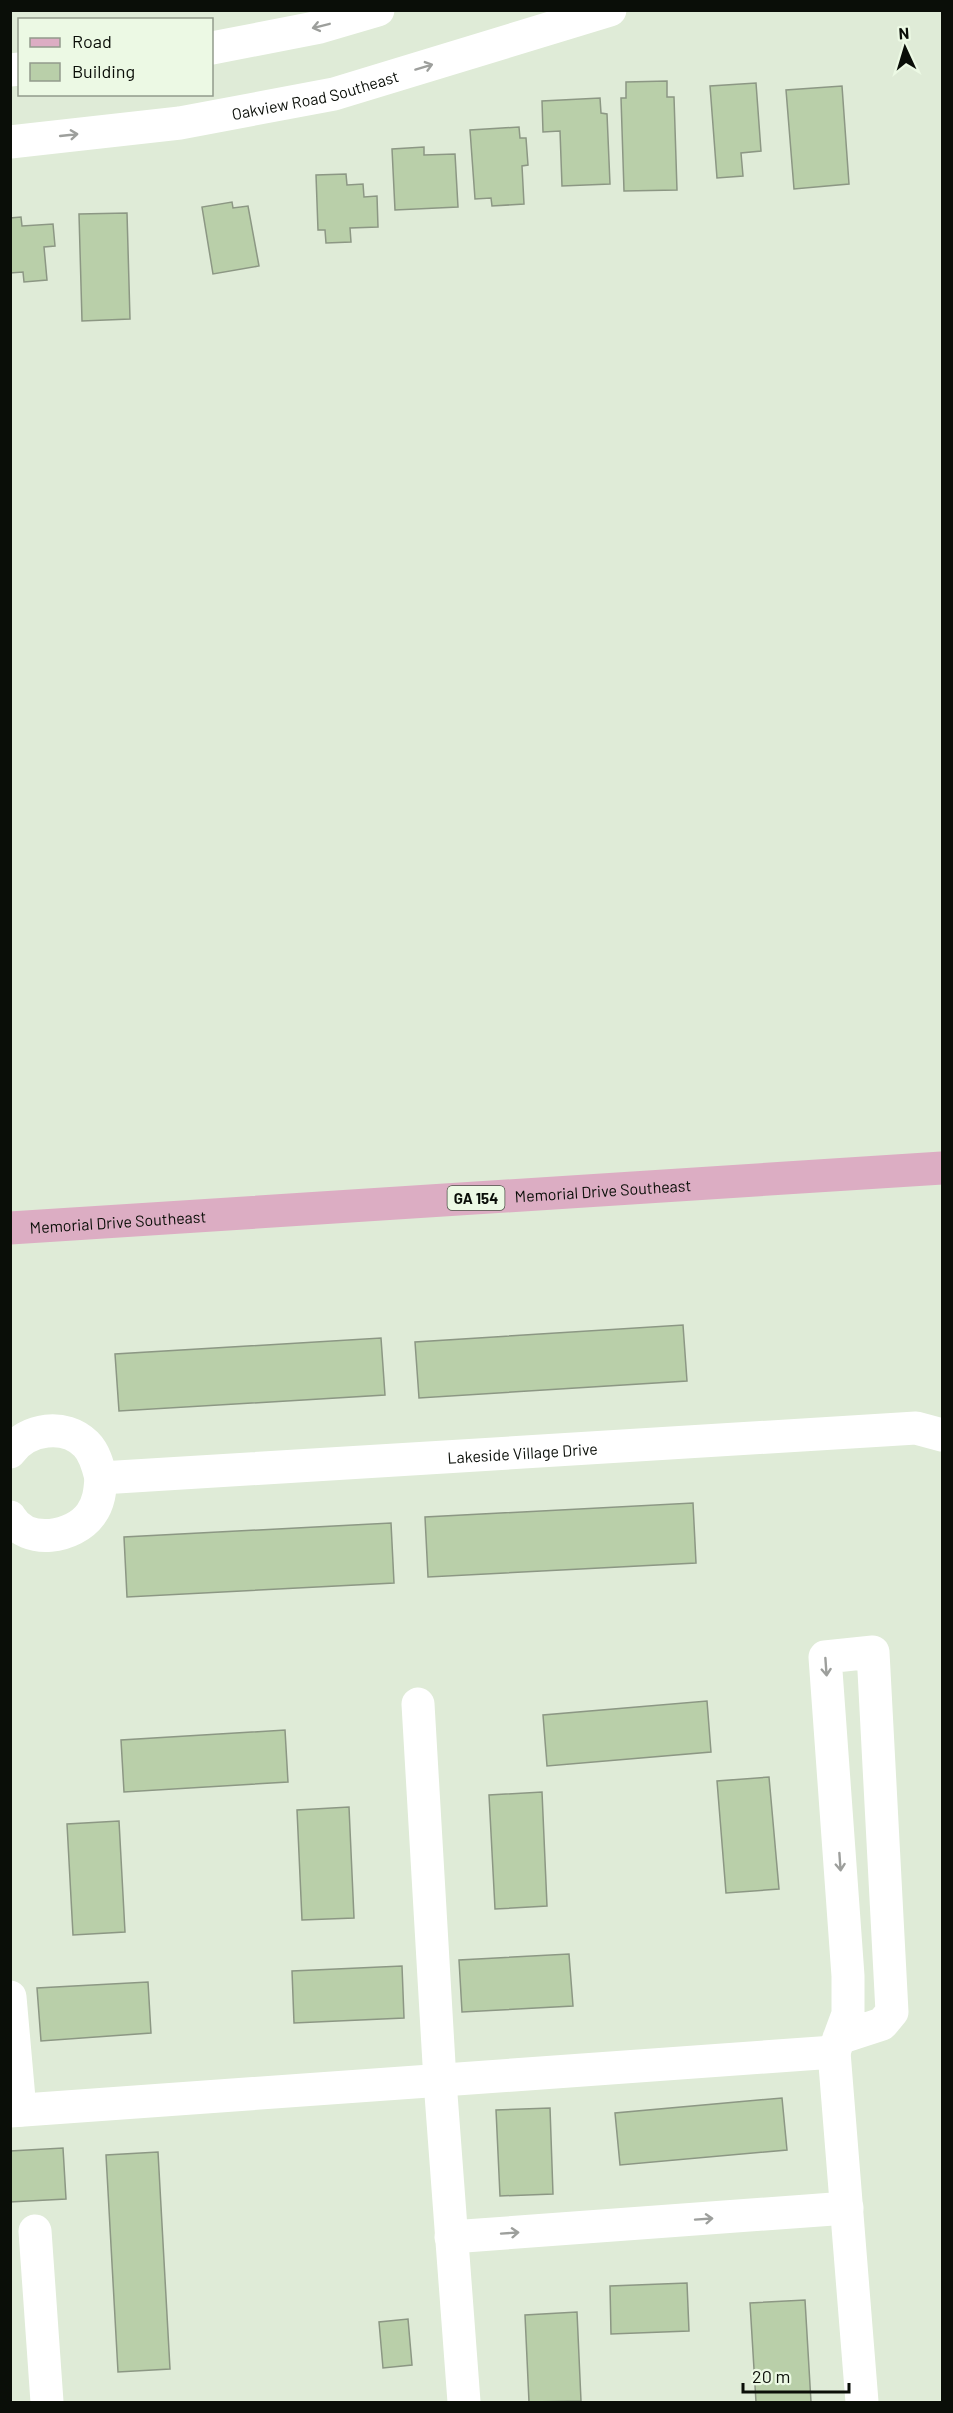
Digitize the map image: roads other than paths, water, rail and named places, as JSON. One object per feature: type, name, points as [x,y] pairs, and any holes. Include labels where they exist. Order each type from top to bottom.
[{"type":"main road","name":"Memorial Drive Southeast","points":[[10,1228],[942,1168]]},
{"type":"street","points":[[213,48],[320,27],[378,10]]},
{"type":"street","name":"Oakview Road Southeast","points":[[10,142],[180,123],[334,94],[610,10]]},
{"type":"street","name":"Lakeside Village Drive","points":[[101,1478],[916,1428],[942,1435]]},
{"type":"street","points":[[10,1452],[26,1436],[45,1430],[67,1433],[85,1443],[96,1460],[101,1478],[100,1498],[91,1514],[79,1526],[61,1535],[43,1536],[27,1531],[10,1517]]},
{"type":"street","points":[[10,1997],[15,2111],[440,2081],[837,2045],[882,2024],[892,2012],[873,1652],[825,1657],[848,1976],[848,2014],[837,2045],[862,2403]]},
{"type":"street","points":[[418,1704],[440,2081],[464,2403]]},
{"type":"street","points":[[452,2237],[847,2208]]},
{"type":"street","points":[[35,2231],[47,2403]]}]
